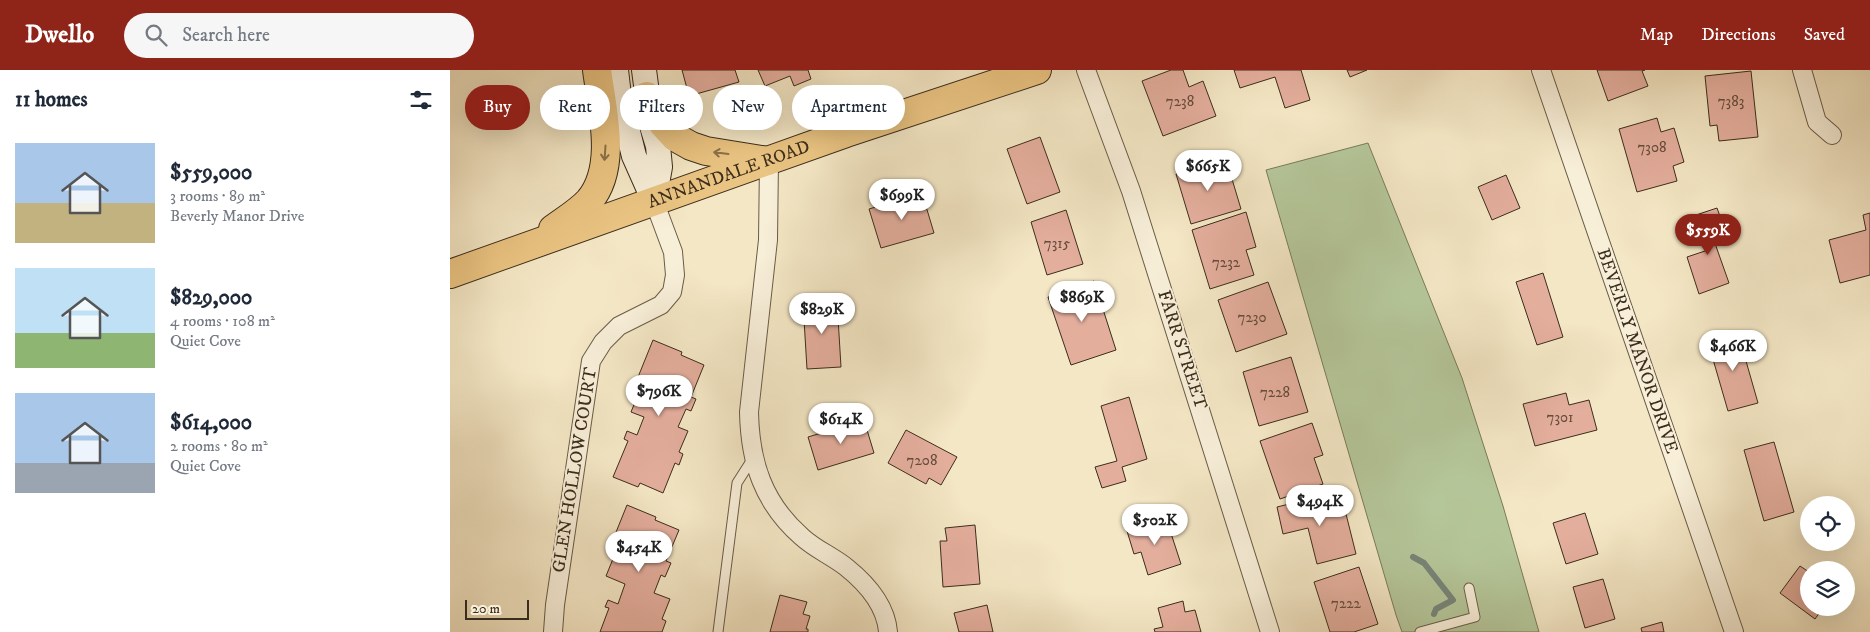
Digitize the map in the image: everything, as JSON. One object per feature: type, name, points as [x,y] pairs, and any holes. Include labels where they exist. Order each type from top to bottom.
[{"type":"main road","points":[[520,250],[572,216],[590,200],[598,187],[604,168],[606,149],[597,70]]},
{"type":"main road","name":"ANNANDALE ROAD","points":[[450,274],[928,105],[1037,70]]},
{"type":"main road","points":[[645,83],[663,124],[675,137],[691,146],[706,151],[769,161]]},
{"type":"street","points":[[616,70],[619,96],[634,156],[654,201]]},
{"type":"street","name":"FARR STREET","points":[[1086,70],[1131,191],[1270,632]]},
{"type":"street","name":"BEVERLY MANOR DRIVE","points":[[1540,70],[1734,632]]},
{"type":"street","points":[[1802,70],[1817,122],[1832,135]]},
{"type":"street","points":[[645,83],[651,123],[658,146],[660,167],[654,201]]},
{"type":"street","points":[[769,161],[768,240],[748,412],[750,438],[756,468],[781,516],[802,538],[846,567],[872,593],[881,606],[888,632]]},
{"type":"street","name":"GLEN HOLLOW COURT","points":[[553,632],[556,595],[591,361],[603,342],[619,326],[661,305],[672,292],[675,275],[673,252],[654,201]]},
{"type":"lane","points":[[718,632],[737,483],[754,458]]},
{"type":"lane","points":[[1420,632],[1475,617],[1469,588]]},
{"type":"green space","points":[[1368,143],[1462,378],[1503,506],[1539,632],[1402,632],[1396,615],[1266,170]]},
{"type":"building","points":[[682,70],[735,70],[739,82],[728,85],[713,85],[713,89],[703,92],[703,85],[686,85]]},
{"type":"building","points":[[758,70],[808,70],[811,79],[794,85],[790,76],[765,85]]},
{"type":"building","points":[[1171,70],[1183,70],[1189,87],[1203,81],[1216,116],[1163,136],[1142,81]]},
{"type":"building","points":[[1234,70],[1301,70],[1310,100],[1285,108],[1275,77],[1240,88]]},
{"type":"building","points":[[1347,70],[1367,70],[1350,77]]},
{"type":"building","points":[[1597,70],[1645,70],[1642,71],[1648,86],[1608,101]]},
{"type":"building","points":[[1751,71],[1758,137],[1719,141],[1717,125],[1710,126],[1705,76]]},
{"type":"building","points":[[1657,118],[1661,132],[1674,128],[1684,162],[1673,166],[1677,181],[1637,192],[1619,129]]},
{"type":"building","points":[[1040,137],[1060,192],[1027,204],[1007,149]]},
{"type":"building","points":[[1226,159],[1241,209],[1191,224],[1176,174]]},
{"type":"building","points":[[1506,175],[1520,208],[1492,220],[1478,187]]},
{"type":"building","points":[[922,193],[934,233],[881,248],[869,209]]},
{"type":"building","points":[[1717,208],[1724,227],[1711,232],[1729,283],[1699,294],[1687,257],[1708,250],[1696,215]]},
{"type":"building","points":[[1066,210],[1083,264],[1047,275],[1031,222]]},
{"type":"building","points":[[1246,212],[1256,247],[1246,250],[1254,275],[1210,289],[1192,230]]},
{"type":"building","points":[[1870,213],[1870,275],[1840,283],[1829,240],[1866,230],[1863,215]]},
{"type":"building","points":[[1543,273],[1563,337],[1537,345],[1516,282]]},
{"type":"building","points":[[1094,281],[1116,350],[1071,365],[1048,297]]},
{"type":"building","points":[[1268,282],[1287,334],[1236,352],[1218,300]]},
{"type":"building","points":[[837,301],[841,367],[807,369],[803,303]]},
{"type":"building","points":[[1738,333],[1758,403],[1728,411],[1708,342]]},
{"type":"building","points":[[653,340],[682,352],[681,355],[704,365],[691,397],[696,399],[691,411],[686,409],[678,427],[688,431],[679,452],[683,454],[679,465],[675,463],[663,493],[640,483],[638,487],[613,477],[628,441],[624,439],[627,431],[637,435],[644,417],[631,412],[640,390],[634,387]]},
{"type":"building","points":[[1291,357],[1308,412],[1259,426],[1243,372]]},
{"type":"building","points":[[1566,393],[1569,405],[1589,400],[1597,430],[1535,446],[1523,404]]},
{"type":"building","points":[[1129,397],[1147,459],[1122,467],[1126,481],[1102,488],[1095,467],[1117,461],[1101,406]]},
{"type":"building","points":[[864,420],[874,453],[818,470],[808,437]]},
{"type":"building","points":[[1312,423],[1323,455],[1314,458],[1323,484],[1280,499],[1260,441]]},
{"type":"building","points":[[906,430],[957,457],[941,485],[929,478],[926,484],[888,463]]},
{"type":"building","points":[[1774,442],[1794,512],[1764,521],[1744,450]]},
{"type":"building","points":[[1330,494],[1334,509],[1344,506],[1356,554],[1317,564],[1308,528],[1283,534],[1277,507]]},
{"type":"building","points":[[627,505],[656,517],[655,520],[679,530],[666,561],[671,563],[665,577],[661,575],[654,593],[670,599],[662,619],[666,621],[662,632],[600,632],[609,608],[605,607],[608,600],[618,604],[625,584],[606,576],[615,554],[608,552]]},
{"type":"building","points":[[1585,513],[1598,554],[1566,564],[1553,523]]},
{"type":"building","points":[[1166,518],[1181,564],[1148,575],[1141,552],[1134,554],[1127,531]]},
{"type":"building","points":[[975,525],[980,584],[943,587],[940,541],[947,541],[945,528]]},
{"type":"building","points":[[1800,566],[1800,608],[1780,593]]},
{"type":"building","points":[[1359,567],[1378,624],[1354,632],[1330,632],[1314,582]]},
{"type":"building","points":[[1603,579],[1615,619],[1585,628],[1573,587]]},
{"type":"building","points":[[780,595],[807,602],[803,614],[810,616],[806,629],[808,629],[808,632],[770,632]]},
{"type":"building","points":[[1183,601],[1185,612],[1195,610],[1201,632],[1155,632],[1154,629],[1163,627],[1158,608]]},
{"type":"building","points":[[987,605],[993,632],[959,632],[954,613]]},
{"type":"building","points":[[1662,622],[1664,632],[1642,632],[1641,628]]},
{"type":"waterway","points":[[1413,557],[1424,563],[1453,600],[1436,609],[1434,614]]}]
